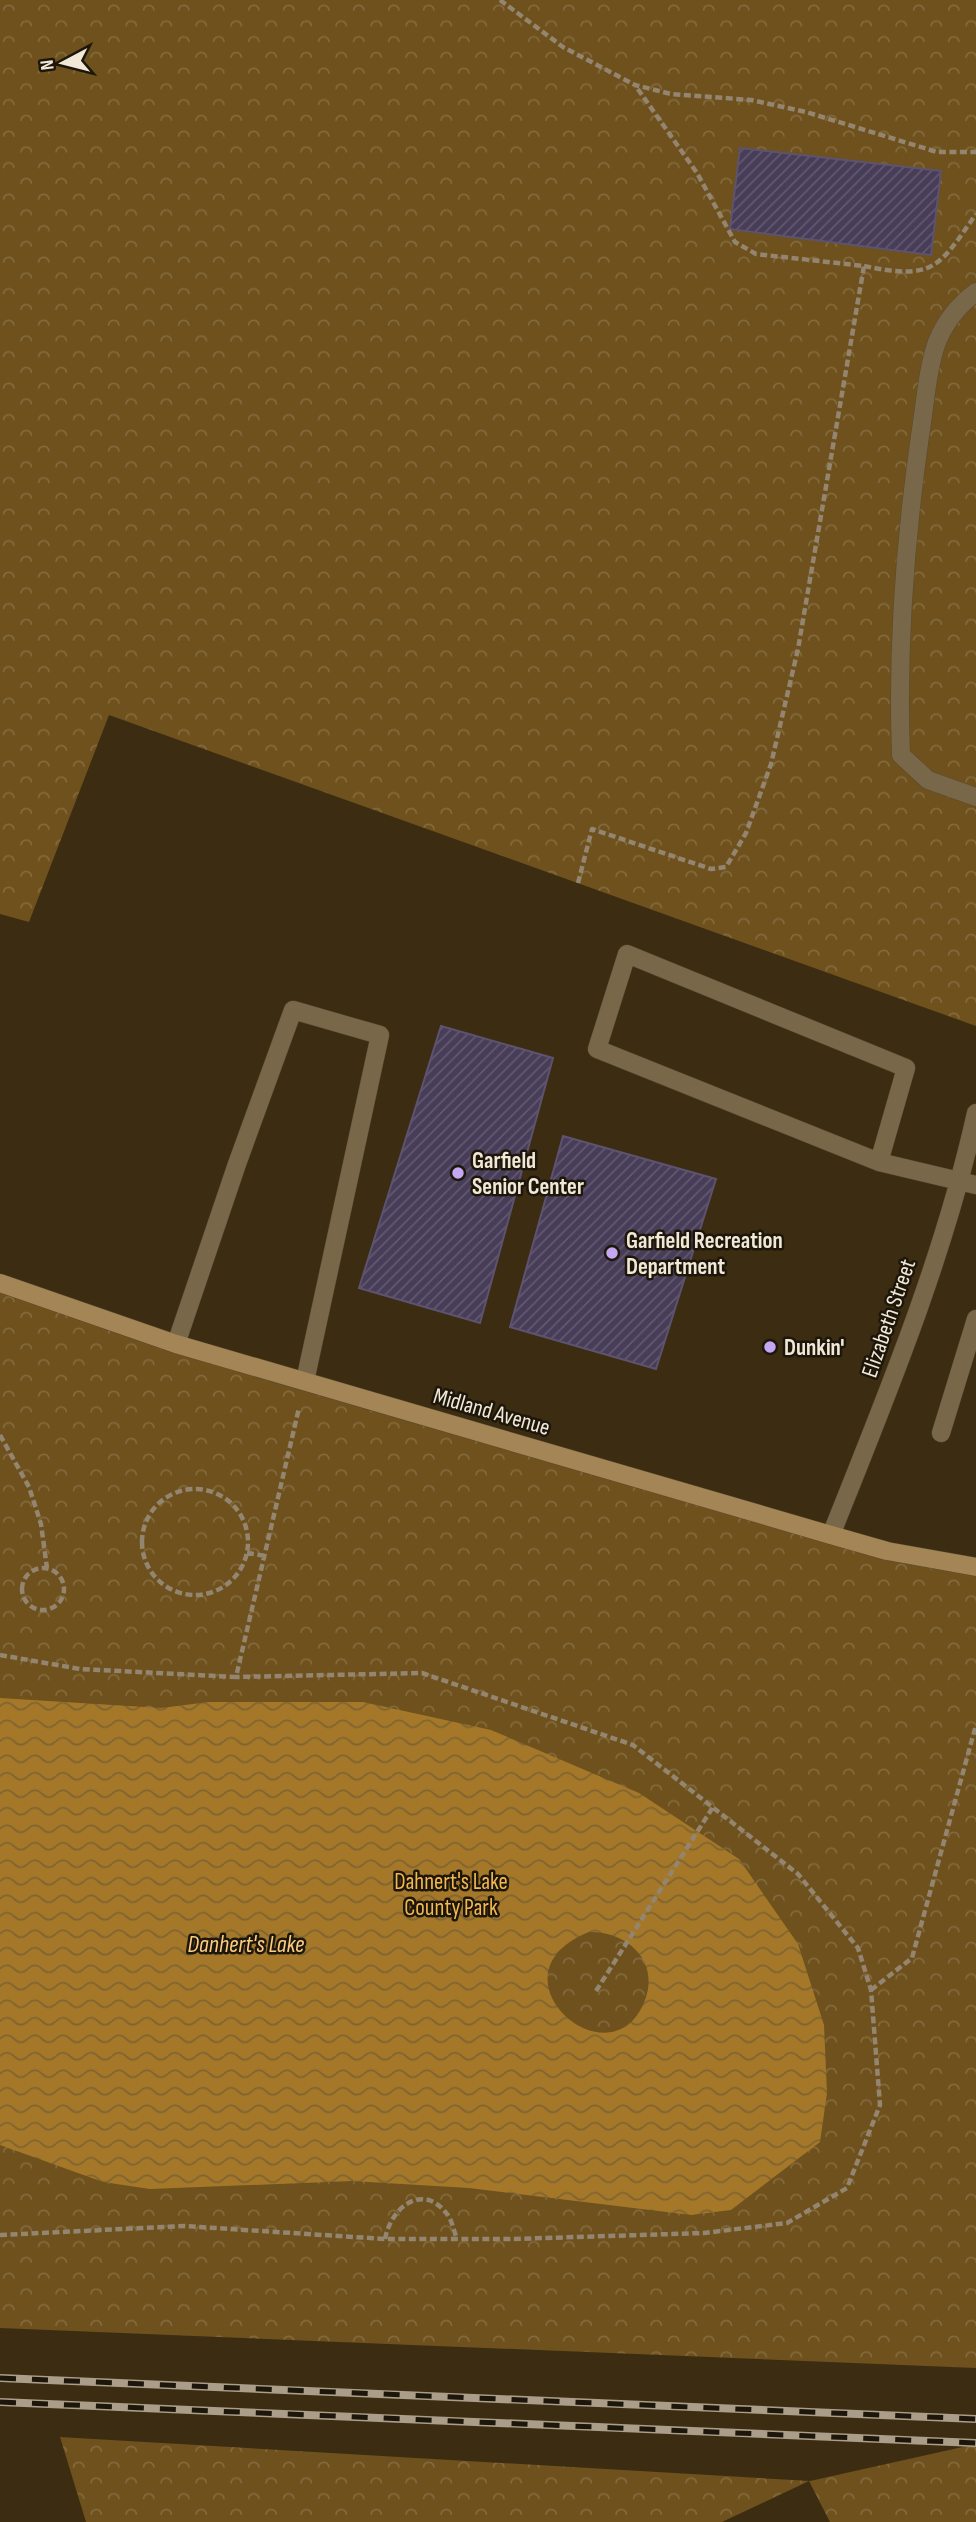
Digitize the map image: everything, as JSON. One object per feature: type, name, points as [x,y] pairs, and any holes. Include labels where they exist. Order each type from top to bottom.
[{"type":"street","points":[[976,292],[960,304],[937,341],[926,399],[914,477],[905,570],[899,709],[901,755],[928,780],[976,797]]},
{"type":"street","points":[[879,1162],[906,1068],[627,954],[597,1049],[879,1162],[968,1184]]},
{"type":"street","points":[[176,1344],[293,1010],[380,1035],[305,1381]]},
{"type":"street","name":"Elizabeth Street","points":[[831,1535],[968,1184],[976,1113]]},
{"type":"street","name":"Midland Avenue","points":[[0,1283],[176,1344],[831,1535],[887,1551],[976,1567]]},
{"type":"street","points":[[941,1433],[976,1319]]},
{"type":"path","points":[[500,0],[563,47],[635,85],[671,94],[751,100],[806,112],[937,152],[976,152]]},
{"type":"path","points":[[635,85],[698,173],[735,242],[756,254],[895,272],[927,271],[946,257],[976,214]]},
{"type":"path","points":[[578,883],[592,829],[711,869],[726,867],[747,833],[771,764],[798,649],[864,266]]},
{"type":"path","points":[[236,1677],[305,1381]]},
{"type":"path","points":[[0,1435],[29,1487],[41,1524],[47,1568]]},
{"type":"path","points":[[198,1489],[215,1493],[229,1501],[240,1513],[247,1529],[247,1553],[234,1579],[220,1590],[202,1595],[184,1595],[167,1587],[153,1575],[145,1558],[142,1540],[146,1523],[154,1509],[167,1498],[182,1491],[198,1489]]},
{"type":"path","points":[[247,1553],[266,1556]]},
{"type":"path","points":[[47,1568],[59,1575],[64,1594],[51,1608],[38,1609],[24,1596],[24,1582],[33,1571],[47,1568]]},
{"type":"path","points":[[0,1655],[80,1669],[236,1677],[422,1673],[633,1745],[798,1874],[858,1948],[871,1990],[880,2105],[847,2188],[787,2222],[704,2233],[457,2239],[385,2239],[184,2226],[0,2235]]},
{"type":"path","points":[[871,1990],[912,1958],[976,1725]]},
{"type":"path","points":[[596,1991],[713,1807]]},
{"type":"path","points":[[385,2239],[388,2222],[404,2203],[421,2200],[436,2205],[447,2214],[457,2239]]},
{"type":"green space","points":[[0,0],[976,0],[976,1026],[109,715],[29,922],[0,914]]},
{"type":"green space","name":"Dahnert's Lake County Park","points":[[0,1283],[176,1344],[976,1567],[976,2368],[0,2328]]},
{"type":"green space","points":[[60,2437],[810,2481],[976,2444],[976,2522],[830,2522],[809,2481],[722,2522],[86,2522]]},
{"type":"water","name":"Danhert's Lake","points":[[0,1698],[161,1708],[209,1702],[363,1702],[491,1730],[639,1793],[739,1859],[798,1944],[824,2025],[827,2093],[820,2142],[731,2210],[691,2215],[469,2188],[352,2181],[150,2189],[103,2182],[0,2145]],"holes":[[[589,1932],[603,1933],[627,1943],[644,1961],[648,1972],[645,2000],[629,2024],[607,2033],[585,2028],[564,2015],[551,1996],[548,1973],[559,1951]]]},
{"type":"building","points":[[740,148],[941,171],[931,255],[730,229]]},
{"type":"building","name":"Garfield Senior Center","points":[[441,1026],[553,1058],[480,1323],[359,1288]]},
{"type":"building","name":"Garfield Recreation Department","points":[[563,1136],[716,1179],[656,1369],[510,1327]]},
{"type":"railway","points":[[0,2378],[976,2419]]},
{"type":"railway","points":[[0,2402],[976,2443]]},
{"type":"place","name":"Garfield Senior Center","points":[[458,1173]]},
{"type":"place","name":"Garfield Recreation Department","points":[[612,1253]]},
{"type":"place","name":"Dunkin'","points":[[770,1347]]}]
